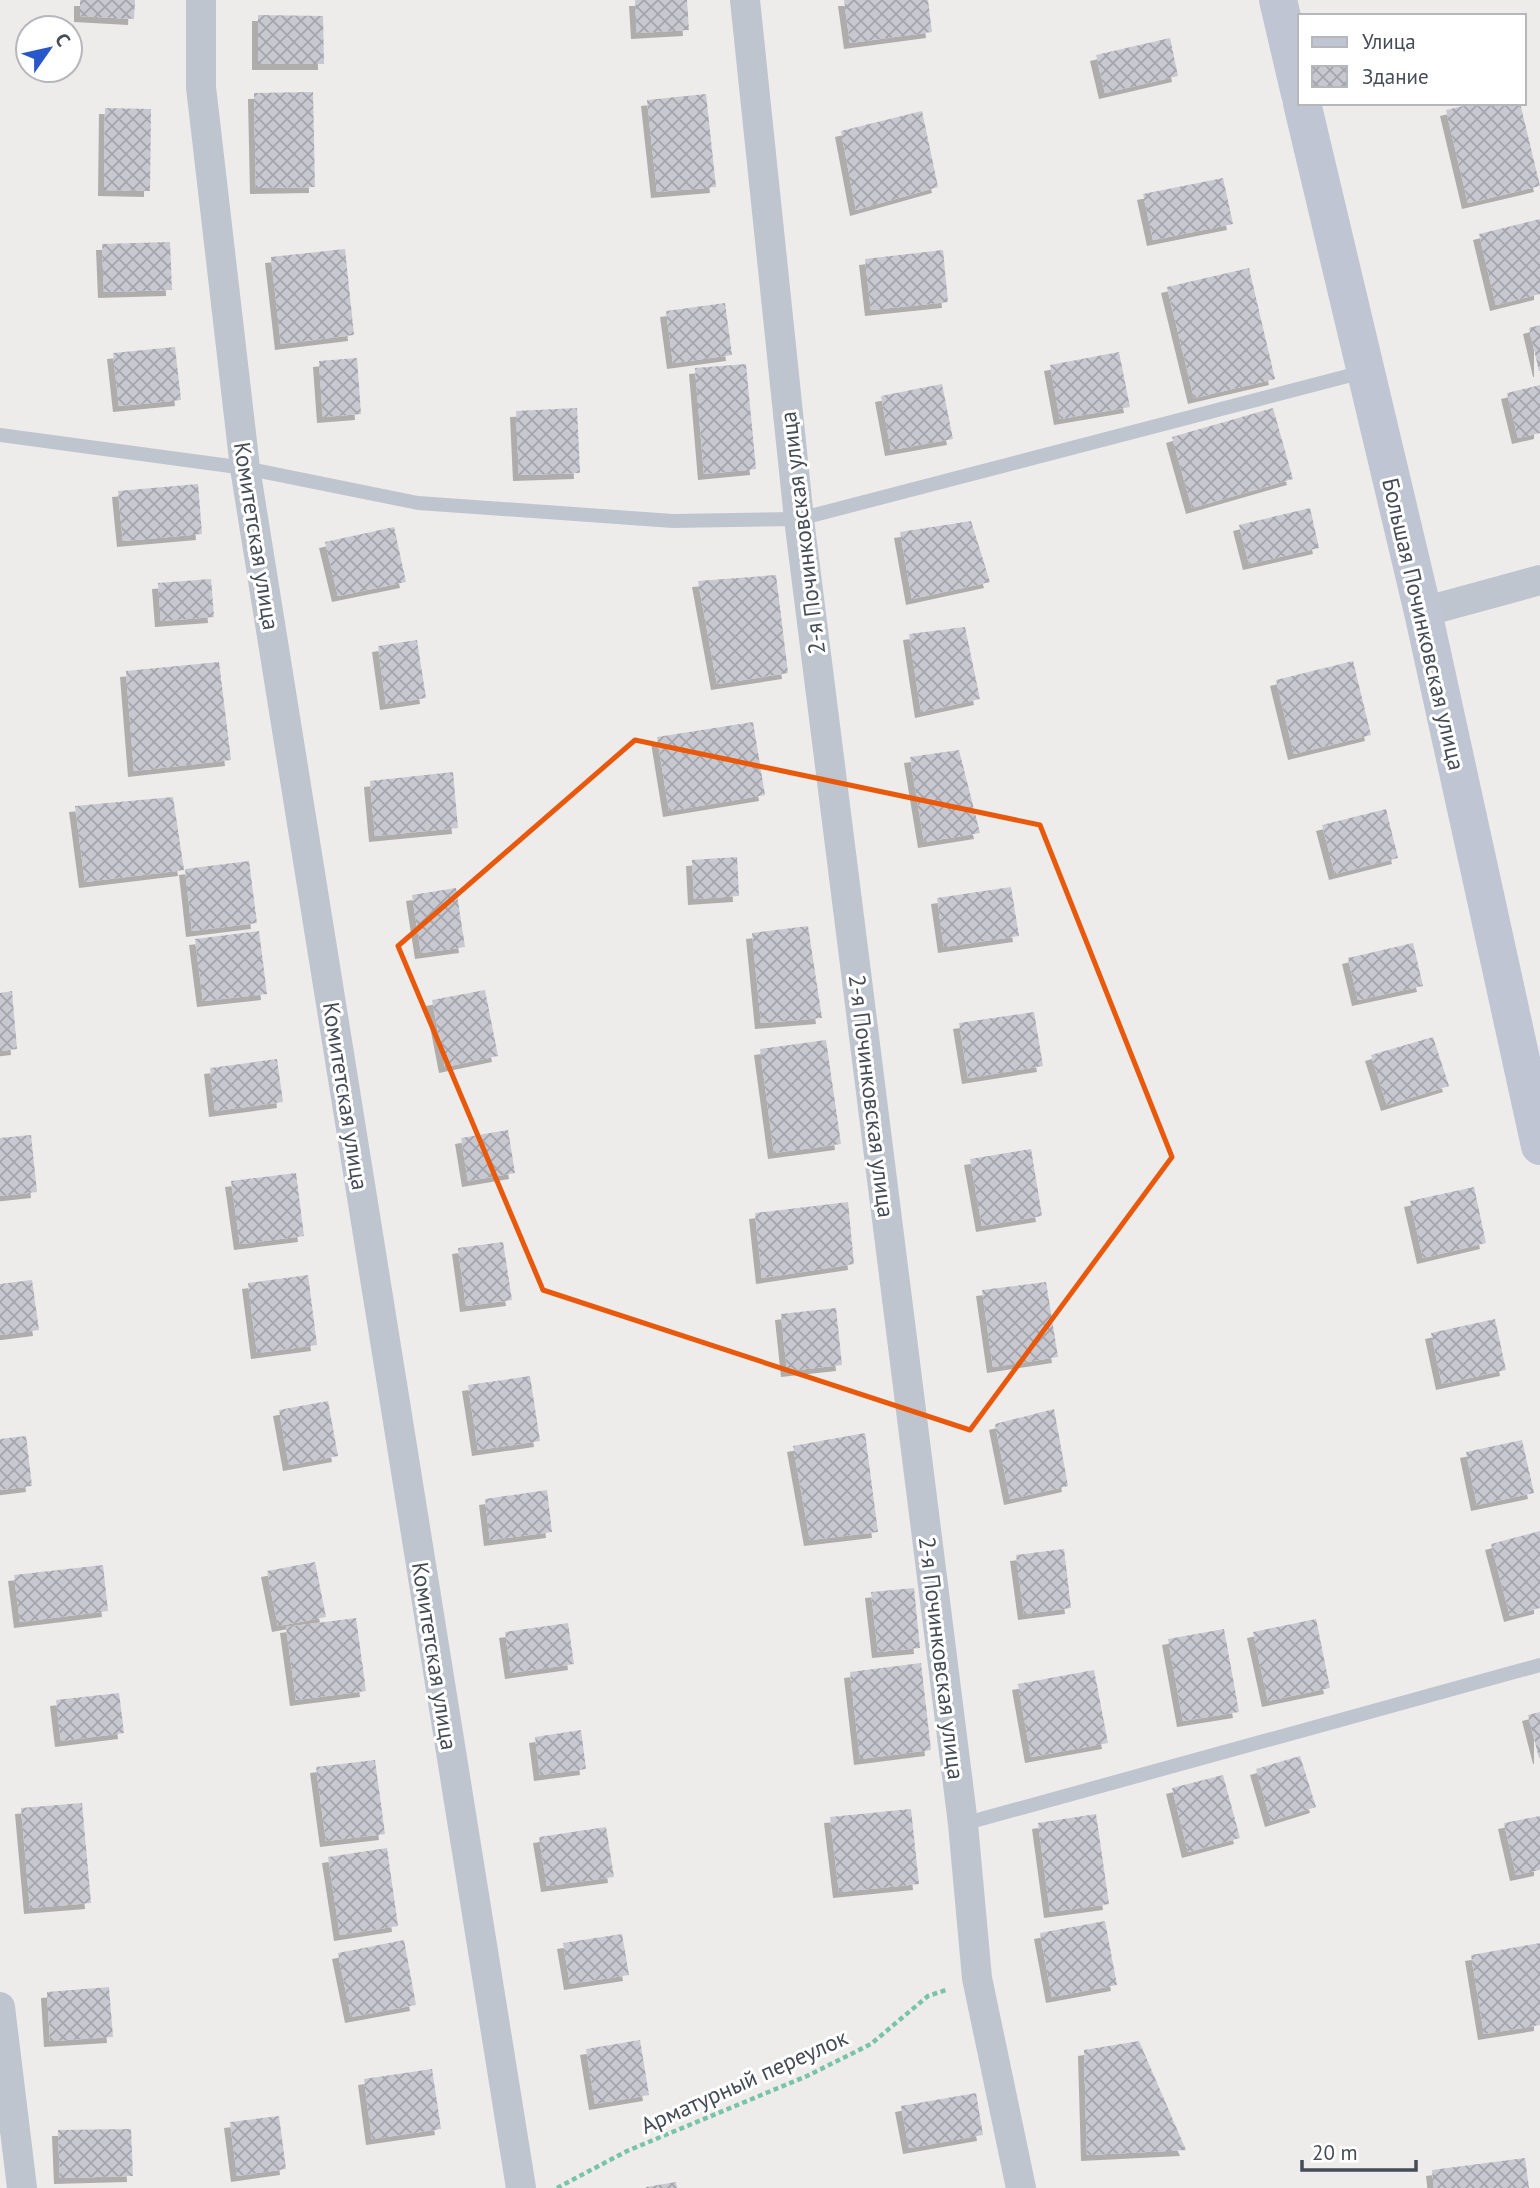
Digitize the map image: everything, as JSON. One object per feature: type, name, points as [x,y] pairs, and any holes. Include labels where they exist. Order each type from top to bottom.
[{"type":"street","name":"Комитетская улица","points":[[201,0],[201,87],[245,468],[521,2188]]},
{"type":"street","name":"2-я Починковская улица","points":[[745,0],[799,519],[963,1824],[977,1978],[1021,2188]]},
{"type":"street","points":[[1278,0],[1298,85]]},
{"type":"street","name":"Большая Починковская улица","points":[[1302,105],[1423,612],[1540,1146]]},
{"type":"street","points":[[1423,612],[1540,580]]},
{"type":"street","points":[[0,2007],[22,2188]]},
{"type":"lane","points":[[0,435],[245,468],[418,503],[673,521],[799,519],[1365,371]]},
{"type":"lane","points":[[963,1824],[1540,1665]]},
{"type":"path","name":"Арматурный переулок","points":[[557,2188],[627,2151],[807,2076],[871,2044],[928,1996],[977,1978]]},
{"type":"highlighted area","points":[[635,740],[1040,825],[1172,1157],[970,1430],[543,1290],[398,946]]},
{"type":"building","points":[[80,0],[135,0],[134,19],[80,14]]},
{"type":"building","points":[[635,0],[687,0],[689,30],[637,33]]},
{"type":"building","points":[[844,0],[928,0],[932,32],[850,43]]},
{"type":"building","points":[[258,15],[323,16],[324,64],[258,64]]},
{"type":"building","points":[[1170,38],[1178,76],[1105,93],[1096,55]]},
{"type":"building","points":[[313,92],[315,187],[256,188],[254,93]]},
{"type":"building","points":[[706,94],[716,187],[657,192],[647,100]]},
{"type":"building","points":[[1467,105],[1520,105],[1540,186],[1468,203],[1446,110]]},
{"type":"building","points":[[105,108],[151,109],[150,191],[104,190]]},
{"type":"building","points":[[922,111],[938,187],[856,210],[841,131]]},
{"type":"building","points":[[1223,178],[1233,224],[1153,240],[1143,194]]},
{"type":"building","points":[[1540,219],[1540,294],[1496,305],[1479,234]]},
{"type":"building","points":[[170,242],[172,290],[104,292],[102,244]]},
{"type":"building","points":[[345,249],[354,335],[281,344],[271,257]]},
{"type":"building","points":[[943,250],[948,302],[871,310],[865,259]]},
{"type":"building","points":[[1249,268],[1275,379],[1194,398],[1167,287]]},
{"type":"building","points":[[725,303],[732,355],[673,363],[666,311]]},
{"type":"building","points":[[1540,325],[1540,371],[1539,371],[1529,328]]},
{"type":"building","points":[[175,347],[181,400],[119,406],[113,353]]},
{"type":"building","points":[[1119,352],[1130,407],[1060,419],[1050,365]]},
{"type":"building","points":[[357,358],[361,414],[323,417],[319,361]]},
{"type":"building","points":[[746,364],[756,469],[704,474],[695,368]]},
{"type":"building","points":[[942,384],[953,439],[891,450],[881,396]]},
{"type":"building","points":[[1540,385],[1540,433],[1518,438],[1507,393]]},
{"type":"building","points":[[577,408],[580,473],[519,475],[516,411]]},
{"type":"building","points":[[1273,408],[1293,479],[1192,508],[1172,437]]},
{"type":"building","points":[[198,484],[202,534],[123,541],[118,491]]},
{"type":"building","points":[[1310,508],[1319,548],[1249,564],[1239,525]]},
{"type":"building","points":[[971,521],[990,582],[912,599],[900,532]]},
{"type":"building","points":[[394,527],[406,582],[338,596],[325,542]]},
{"type":"building","points":[[776,575],[788,673],[717,684],[698,581]]},
{"type":"building","points":[[211,579],[214,617],[161,621],[158,583]]},
{"type":"building","points":[[965,627],[980,699],[921,712],[909,634]]},
{"type":"building","points":[[417,640],[426,698],[386,704],[378,646]]},
{"type":"building","points":[[1353,661],[1371,735],[1294,754],[1276,680]]},
{"type":"building","points":[[219,662],[231,760],[134,771],[126,671]]},
{"type":"building","points":[[753,722],[765,795],[669,811],[657,737]]},
{"type":"building","points":[[959,750],[980,833],[924,842],[910,757]]},
{"type":"building","points":[[453,772],[458,828],[375,836],[370,781]]},
{"type":"building","points":[[173,797],[184,870],[85,882],[75,806]]},
{"type":"building","points":[[1386,809],[1398,858],[1335,874],[1322,825]]},
{"type":"building","points":[[737,857],[739,896],[694,899],[692,860]]},
{"type":"building","points":[[249,861],[257,923],[192,931],[185,869]]},
{"type":"building","points":[[1011,887],[1019,936],[944,947],[937,898]]},
{"type":"building","points":[[456,888],[465,947],[421,953],[412,895]]},
{"type":"building","points":[[808,926],[822,1018],[761,1023],[752,933]]},
{"type":"building","points":[[259,931],[267,994],[203,1001],[195,939]]},
{"type":"building","points":[[1413,943],[1423,986],[1358,1000],[1348,958]]},
{"type":"building","points":[[485,990],[498,1056],[445,1067],[432,1000]]},
{"type":"building","points":[[12,991],[17,1049],[0,1051],[0,993]]},
{"type":"building","points":[[1034,1012],[1043,1066],[968,1078],[959,1023]]},
{"type":"building","points":[[1433,1037],[1449,1086],[1387,1105],[1371,1055]]},
{"type":"building","points":[[826,1040],[841,1144],[774,1153],[760,1049]]},
{"type":"building","points":[[277,1059],[283,1102],[215,1111],[210,1068]]},
{"type":"building","points":[[508,1130],[515,1173],[468,1181],[461,1138]]},
{"type":"building","points":[[31,1135],[37,1192],[0,1196],[0,1138]]},
{"type":"building","points":[[1031,1149],[1042,1216],[982,1226],[970,1159]]},
{"type":"building","points":[[296,1173],[304,1236],[240,1244],[231,1181]]},
{"type":"building","points":[[1474,1187],[1486,1243],[1423,1258],[1410,1201]]},
{"type":"building","points":[[848,1202],[854,1264],[762,1278],[755,1213]]},
{"type":"building","points":[[503,1242],[512,1300],[466,1306],[458,1248]]},
{"type":"building","points":[[308,1275],[317,1345],[257,1353],[248,1283]]},
{"type":"building","points":[[32,1280],[39,1330],[0,1335],[0,1284]]},
{"type":"building","points":[[1046,1282],[1058,1357],[993,1367],[982,1290]]},
{"type":"building","points":[[836,1308],[842,1365],[787,1371],[781,1314]]},
{"type":"building","points":[[1495,1319],[1506,1370],[1442,1384],[1431,1333]]},
{"type":"building","points":[[530,1376],[540,1441],[478,1450],[468,1385]]},
{"type":"building","points":[[328,1401],[338,1456],[289,1465],[279,1410]]},
{"type":"building","points":[[1054,1409],[1068,1486],[1010,1499],[995,1424]]},
{"type":"building","points":[[865,1433],[878,1532],[810,1540],[793,1446]]},
{"type":"building","points":[[26,1436],[32,1486],[0,1490],[0,1439]]},
{"type":"building","points":[[1522,1440],[1534,1493],[1477,1505],[1466,1452]]},
{"type":"building","points":[[547,1490],[552,1532],[490,1540],[485,1499]]},
{"type":"building","points":[[1540,1531],[1540,1608],[1510,1616],[1491,1544]]},
{"type":"building","points":[[1064,1549],[1071,1608],[1024,1614],[1016,1555]]},
{"type":"building","points":[[315,1562],[326,1617],[278,1626],[267,1571]]},
{"type":"building","points":[[103,1565],[108,1611],[20,1622],[14,1575]]},
{"type":"building","points":[[914,1588],[920,1648],[878,1652],[871,1592]]},
{"type":"building","points":[[356,1618],[366,1691],[296,1700],[286,1627]]},
{"type":"building","points":[[1316,1619],[1330,1688],[1268,1701],[1253,1632]]},
{"type":"building","points":[[568,1623],[574,1664],[511,1673],[505,1632]]},
{"type":"building","points":[[1224,1629],[1239,1712],[1183,1721],[1168,1639]]},
{"type":"building","points":[[921,1663],[931,1750],[860,1759],[850,1672]]},
{"type":"building","points":[[1094,1670],[1108,1743],[1031,1757],[1018,1684]]},
{"type":"building","points":[[119,1693],[124,1733],[61,1741],[56,1700]]},
{"type":"building","points":[[1540,1712],[1540,1758],[1539,1758],[1528,1715]]},
{"type":"building","points":[[581,1730],[586,1769],[540,1775],[535,1737]]},
{"type":"building","points":[[1300,1756],[1316,1807],[1271,1821],[1256,1769]]},
{"type":"building","points":[[375,1760],[385,1834],[326,1841],[316,1767]]},
{"type":"building","points":[[1223,1775],[1240,1838],[1188,1852],[1172,1788]]},
{"type":"building","points":[[82,1803],[91,1903],[30,1908],[21,1808]]},
{"type":"building","points":[[911,1809],[919,1884],[839,1892],[830,1817]]},
{"type":"building","points":[[1096,1814],[1109,1904],[1050,1912],[1038,1823]]},
{"type":"building","points":[[1540,1816],[1540,1870],[1516,1875],[1504,1823]]},
{"type":"building","points":[[606,1827],[614,1877],[547,1886],[539,1837]]},
{"type":"building","points":[[387,1848],[398,1926],[340,1935],[328,1857]]},
{"type":"building","points":[[1105,1921],[1117,1985],[1052,1997],[1040,1933]]},
{"type":"building","points":[[622,1934],[629,1975],[570,1984],[563,1943]]},
{"type":"building","points":[[404,1940],[416,2005],[351,2017],[338,1953]]},
{"type":"building","points":[[1540,1943],[1540,2025],[1484,2034],[1471,1955]]},
{"type":"building","points":[[109,1987],[113,2037],[50,2041],[47,1992]]},
{"type":"building","points":[[640,2040],[649,2095],[595,2104],[586,2049]]},
{"type":"building","points":[[1139,2041],[1186,2150],[1087,2155],[1084,2050]]},
{"type":"building","points":[[432,2069],[441,2129],[372,2139],[364,2079]]},
{"type":"building","points":[[976,2093],[983,2135],[909,2148],[901,2106]]},
{"type":"building","points":[[279,2116],[286,2169],[237,2176],[230,2122]]},
{"type":"building","points":[[131,2129],[133,2176],[60,2178],[58,2130]]},
{"type":"building","points":[[1525,2158],[1529,2188],[1434,2188],[1432,2170]]},
{"type":"building","points":[[676,2182],[677,2188],[646,2188],[646,2187]]}]
